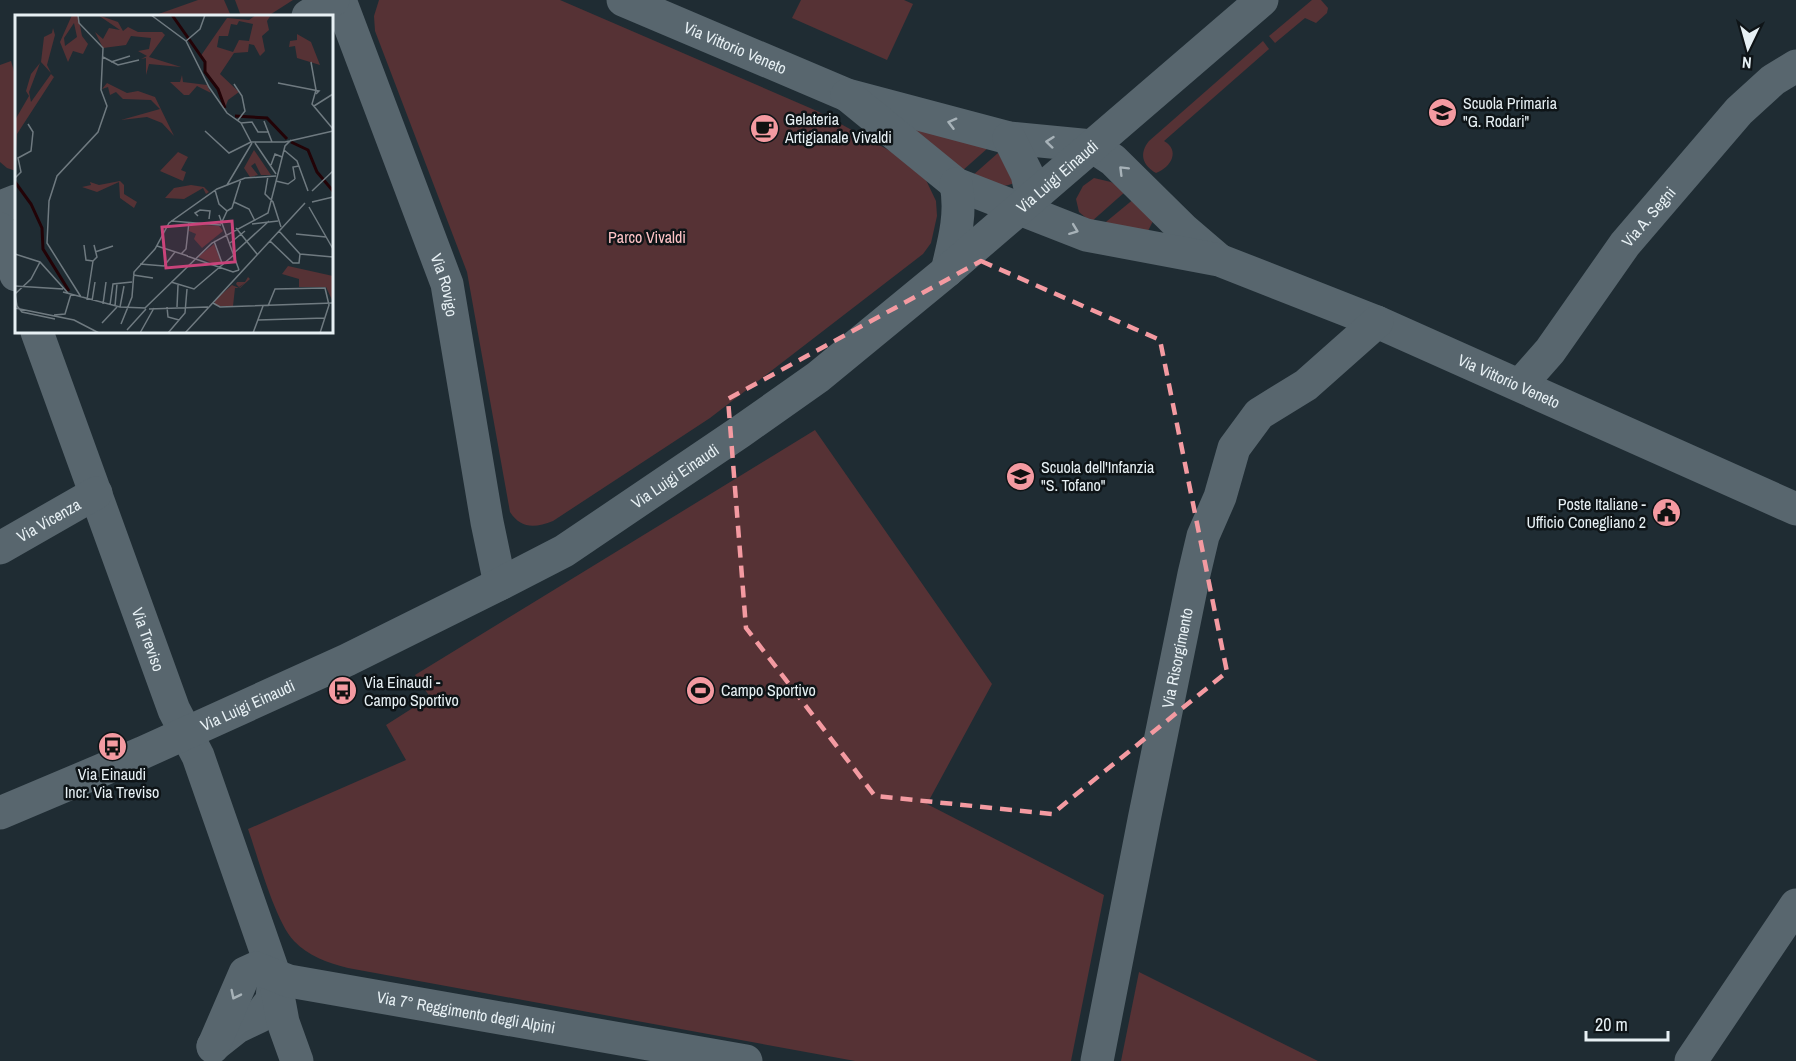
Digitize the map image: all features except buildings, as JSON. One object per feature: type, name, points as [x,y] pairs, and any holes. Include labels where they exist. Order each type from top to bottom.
[{"type":"street","points":[[310,15],[333,0]]},
{"type":"street","name":"Via Rovigo","points":[[340,0],[447,284],[488,522],[501,584]]},
{"type":"street","name":"Via Vittorio Veneto","points":[[623,0],[847,95],[1009,138],[1092,146],[1113,160],[1182,229],[1219,260]]},
{"type":"street","name":"Via Luigi Einaudi","points":[[0,813],[185,734],[372,648],[564,551],[818,377],[947,271],[1262,0]]},
{"type":"street","name":"Via A. Segni","points":[[1520,385],[1550,351],[1625,244],[1738,111],[1773,80],[1796,66]]},
{"type":"street","name":"Via Vittorio Veneto","points":[[847,95],[956,184],[1026,203],[1086,235],[1219,260],[1377,322],[1796,508]]},
{"type":"street","points":[[1009,138],[1027,174],[1026,203]]},
{"type":"street","points":[[947,271],[958,213],[959,197],[956,184]]},
{"type":"street","points":[[0,207],[15,201]]},
{"type":"street","points":[[2,243],[15,273]]},
{"type":"street","name":"Via Risorgimento","points":[[1097,1061],[1143,820],[1194,574],[1203,536],[1220,497],[1234,448],[1259,414],[1306,385],[1377,322]]},
{"type":"street","name":"Via Treviso","points":[[37,333],[174,710],[198,756],[265,963],[272,1000],[260,1016],[237,1027],[209,1054]]},
{"type":"street","name":"Via Vicenza","points":[[0,548],[96,493]]},
{"type":"street","points":[[1691,1061],[1796,905]]},
{"type":"street","points":[[265,963],[297,1061]]},
{"type":"street","name":"Via 7° Reggimento degli Alpini","points":[[265,963],[289,981],[746,1061]]},
{"type":"highlighted area","points":[[981,261],[1160,340],[1227,672],[1052,814],[875,796],[746,628],[728,399]]},
{"type":"green space","points":[[198,0],[224,0],[231,15],[156,15]]},
{"type":"green space","points":[[235,0],[293,0],[270,15],[241,15]]},
{"type":"green space","name":"Parco Vivaldi","points":[[379,0],[560,0],[817,111],[892,152],[926,180],[936,201],[937,216],[931,243],[923,254],[710,418],[553,521],[534,526],[519,522],[510,512],[467,272],[375,31],[374,16]]},
{"type":"green space","points":[[801,0],[904,0],[913,4],[887,60],[792,18]]},
{"type":"green space","points":[[1312,0],[1321,0],[1328,8],[1327,13],[1316,23],[1305,18],[1275,43],[1269,36]]},
{"type":"green space","points":[[1263,41],[1269,49],[1164,141],[1172,149],[1170,163],[1156,173],[1151,170],[1145,163],[1143,154],[1149,141]]},
{"type":"green space","points":[[11,61],[15,75],[15,171],[0,162],[0,65]]},
{"type":"green space","points":[[900,121],[989,147],[962,171]]},
{"type":"green space","points":[[998,153],[1015,182],[1005,186],[972,176]]},
{"type":"green space","points":[[1094,178],[1111,182],[1126,191],[1091,222],[1079,212],[1076,199],[1083,186]]},
{"type":"green space","points":[[1135,198],[1153,221],[1148,231],[1101,226]]},
{"type":"green space","points":[[815,430],[992,684],[927,804],[1104,895],[1071,1061],[855,1061],[348,968],[319,958],[294,941],[280,919],[248,829],[406,760],[386,725],[430,697],[415,675]]},
{"type":"green space","points":[[1139,972],[1318,1061],[1121,1061]]},
{"type":"place","name":"Scuola Primaria \"G. Rodari\"","points":[[1442,112]]},
{"type":"place","name":"Gelateria Artigianale Vivaldi","points":[[764,128]]},
{"type":"place","name":"Scuola dell'Infanzia \"S. Tofano\"","points":[[1020,476]]},
{"type":"place","name":"Poste Italiane - Ufficio Conegliano 2","points":[[1667,513]]},
{"type":"place","name":"Campo Sportivo","points":[[700,690]]},
{"type":"place","name":"Via Einaudi - Campo Sportivo","points":[[343,691]]},
{"type":"place","name":"Via Einaudi Incr. Via Treviso","points":[[112,746]]}]
